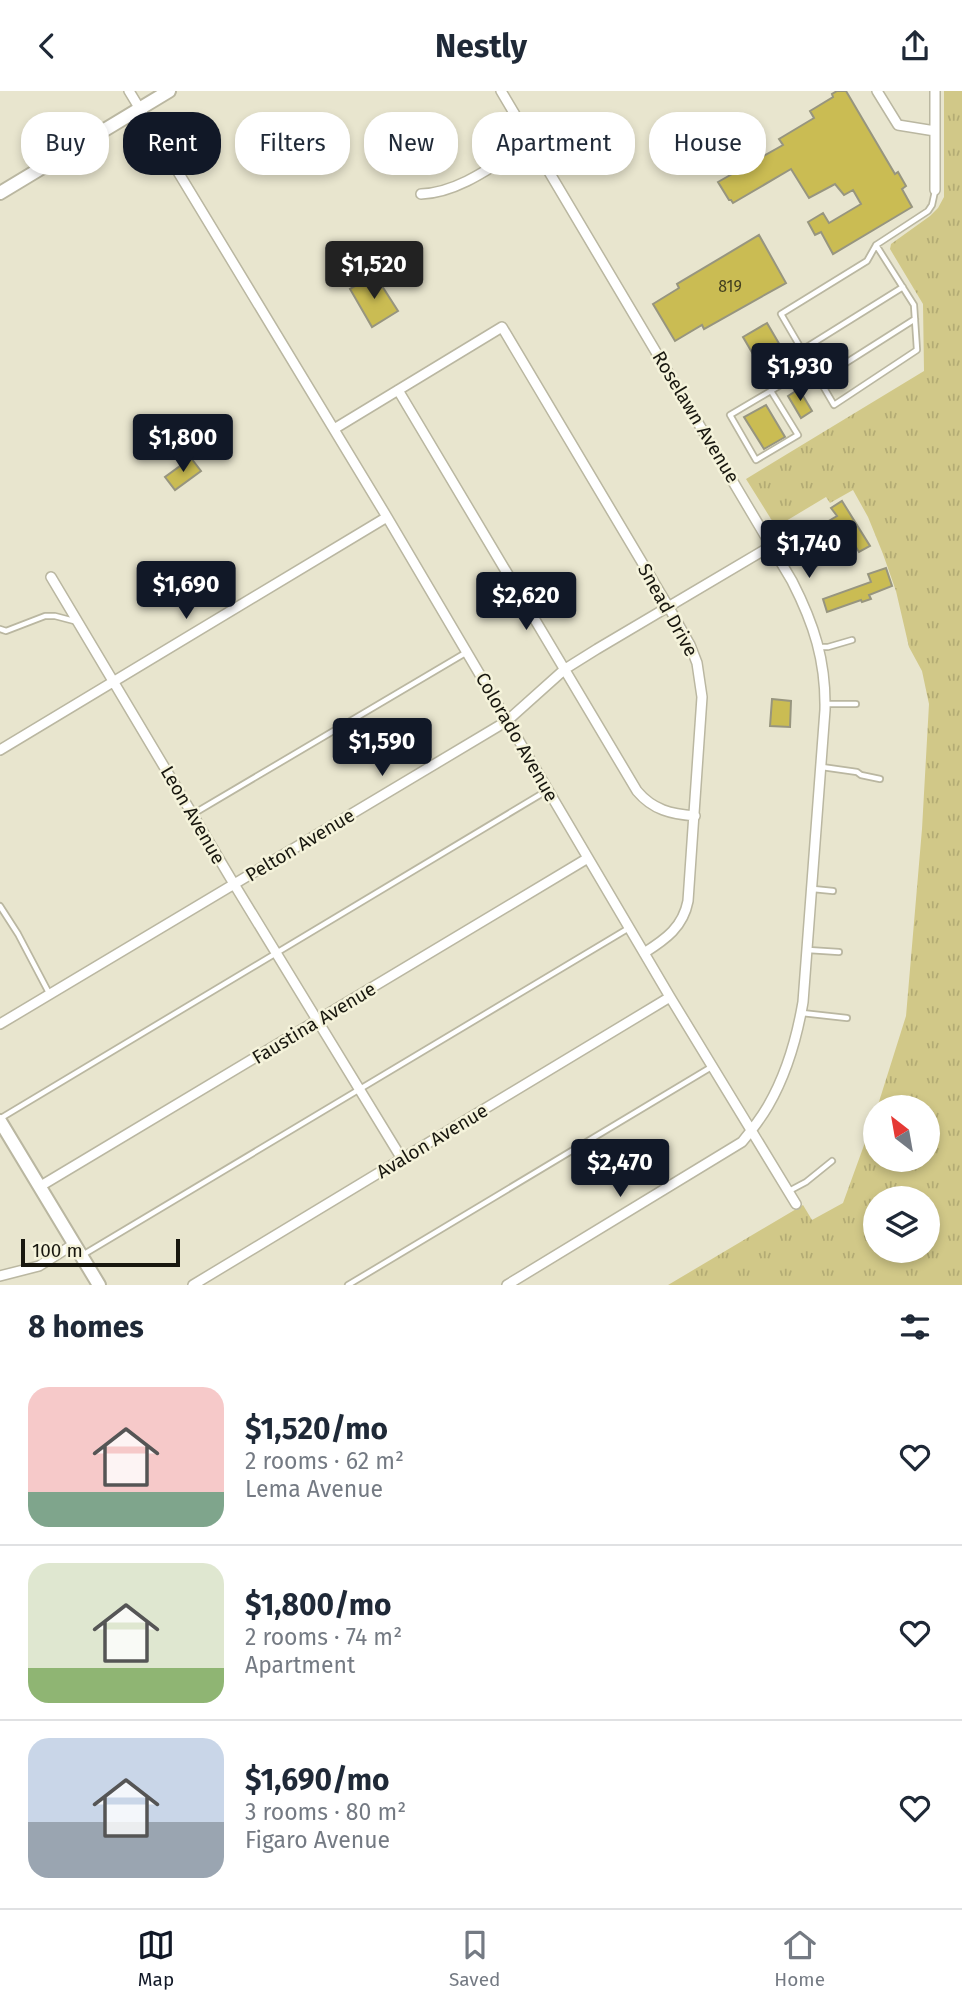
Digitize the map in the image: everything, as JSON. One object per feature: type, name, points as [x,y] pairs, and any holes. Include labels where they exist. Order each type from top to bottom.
[{"type":"street","name":"Colorado Avenue","points":[[130,91],[796,1204]]},
{"type":"street","points":[[0,193],[169,91]]},
{"type":"street","name":"Roselawn Avenue","points":[[501,91],[513,112]]},
{"type":"street","points":[[877,91],[898,125],[935,131]]},
{"type":"street","points":[[935,91],[935,190]]},
{"type":"street","points":[[421,194],[445,191],[477,175]]},
{"type":"street","name":"Roselawn Avenue","points":[[506,1285],[742,1142],[767,1107],[798,1028],[801,1012],[825,704],[819,647],[804,604],[551,175]]},
{"type":"street","name":"Snead Drive","points":[[398,390],[502,327],[690,645],[701,681],[702,713],[686,913],[675,930],[644,953]]},
{"type":"street","points":[[334,429],[398,390],[643,798],[660,810],[695,816]]},
{"type":"street","points":[[0,750],[387,517]]},
{"type":"street","name":"Pelton Avenue","points":[[0,1024],[507,721],[565,669],[771,546]]},
{"type":"street","name":"Leon Avenue","points":[[51,577],[402,1159]]},
{"type":"street","name":"Faustina Avenue","points":[[39,1187],[588,858]]},
{"type":"street","name":"Avalon Avenue","points":[[194,1285],[670,997]]},
{"type":"street","points":[[0,1120],[99,1285]]},
{"type":"street","points":[[0,1276],[39,1266],[74,1244]]},
{"type":"lane","points":[[876,245],[914,305],[917,350],[834,405],[781,314],[867,261],[876,245],[928,211],[935,190]]},
{"type":"lane","points":[[802,350],[903,286]]},
{"type":"lane","points":[[819,380],[915,319]]},
{"type":"lane","points":[[771,391],[798,435],[756,460],[730,415],[811,367]]},
{"type":"lane","points":[[0,629],[6,631],[46,616],[78,623]]},
{"type":"lane","points":[[819,647],[852,640]]},
{"type":"lane","points":[[193,814],[468,652]]},
{"type":"lane","points":[[825,704],[856,704]]},
{"type":"lane","points":[[821,767],[857,772],[880,779]]},
{"type":"lane","points":[[0,1120],[548,790]]},
{"type":"lane","points":[[812,889],[833,891]]},
{"type":"lane","points":[[0,906],[50,994]]},
{"type":"lane","points":[[81,1256],[629,928]]},
{"type":"lane","points":[[807,950],[839,952]]},
{"type":"lane","points":[[801,1012],[847,1018]]},
{"type":"lane","points":[[348,1285],[713,1066]]},
{"type":"lane","points":[[789,1192],[832,1161]]},
{"type":"green space","points":[[944,91],[962,91],[962,1285],[668,1285],[803,1205],[812,1220],[843,1203],[863,1148],[863,1173],[940,1173],[940,1095],[881,1095],[906,1016],[922,829],[929,704],[922,671],[909,647],[896,591],[883,554],[868,517],[853,490],[830,503],[826,497],[776,527],[746,479],[924,371],[923,304],[890,249],[891,244],[938,208],[944,197]]},
{"type":"building","points":[[846,91],[895,174],[898,172],[906,186],[902,189],[912,207],[833,254],[821,232],[815,235],[808,222],[823,213],[829,223],[861,204],[853,190],[844,195],[835,184],[809,198],[791,169],[733,203],[718,182],[730,175],[766,175],[766,155],[783,145],[779,139],[814,118],[810,111],[833,97],[832,94]]},
{"type":"building","points":[[759,235],[786,283],[704,329],[702,325],[675,341],[653,304],[679,288],[677,284]]},
{"type":"building","points":[[375,275],[398,311],[372,327],[350,289]]},
{"type":"building","points":[[767,323],[788,359],[764,373],[743,337]]},
{"type":"building","points":[[799,389],[812,411],[801,418],[788,396]]},
{"type":"building","points":[[766,405],[785,437],[764,449],[744,417]]},
{"type":"building","points":[[191,458],[201,471],[175,490],[165,477]]},
{"type":"building","points":[[842,501],[870,546],[859,552],[854,544],[810,570],[793,542],[837,516],[831,508]]},
{"type":"building","points":[[886,568],[892,586],[869,595],[871,599],[827,612],[823,599],[871,582],[868,574]]},
{"type":"building","points":[[772,699],[791,701],[790,727],[770,726]]}]
